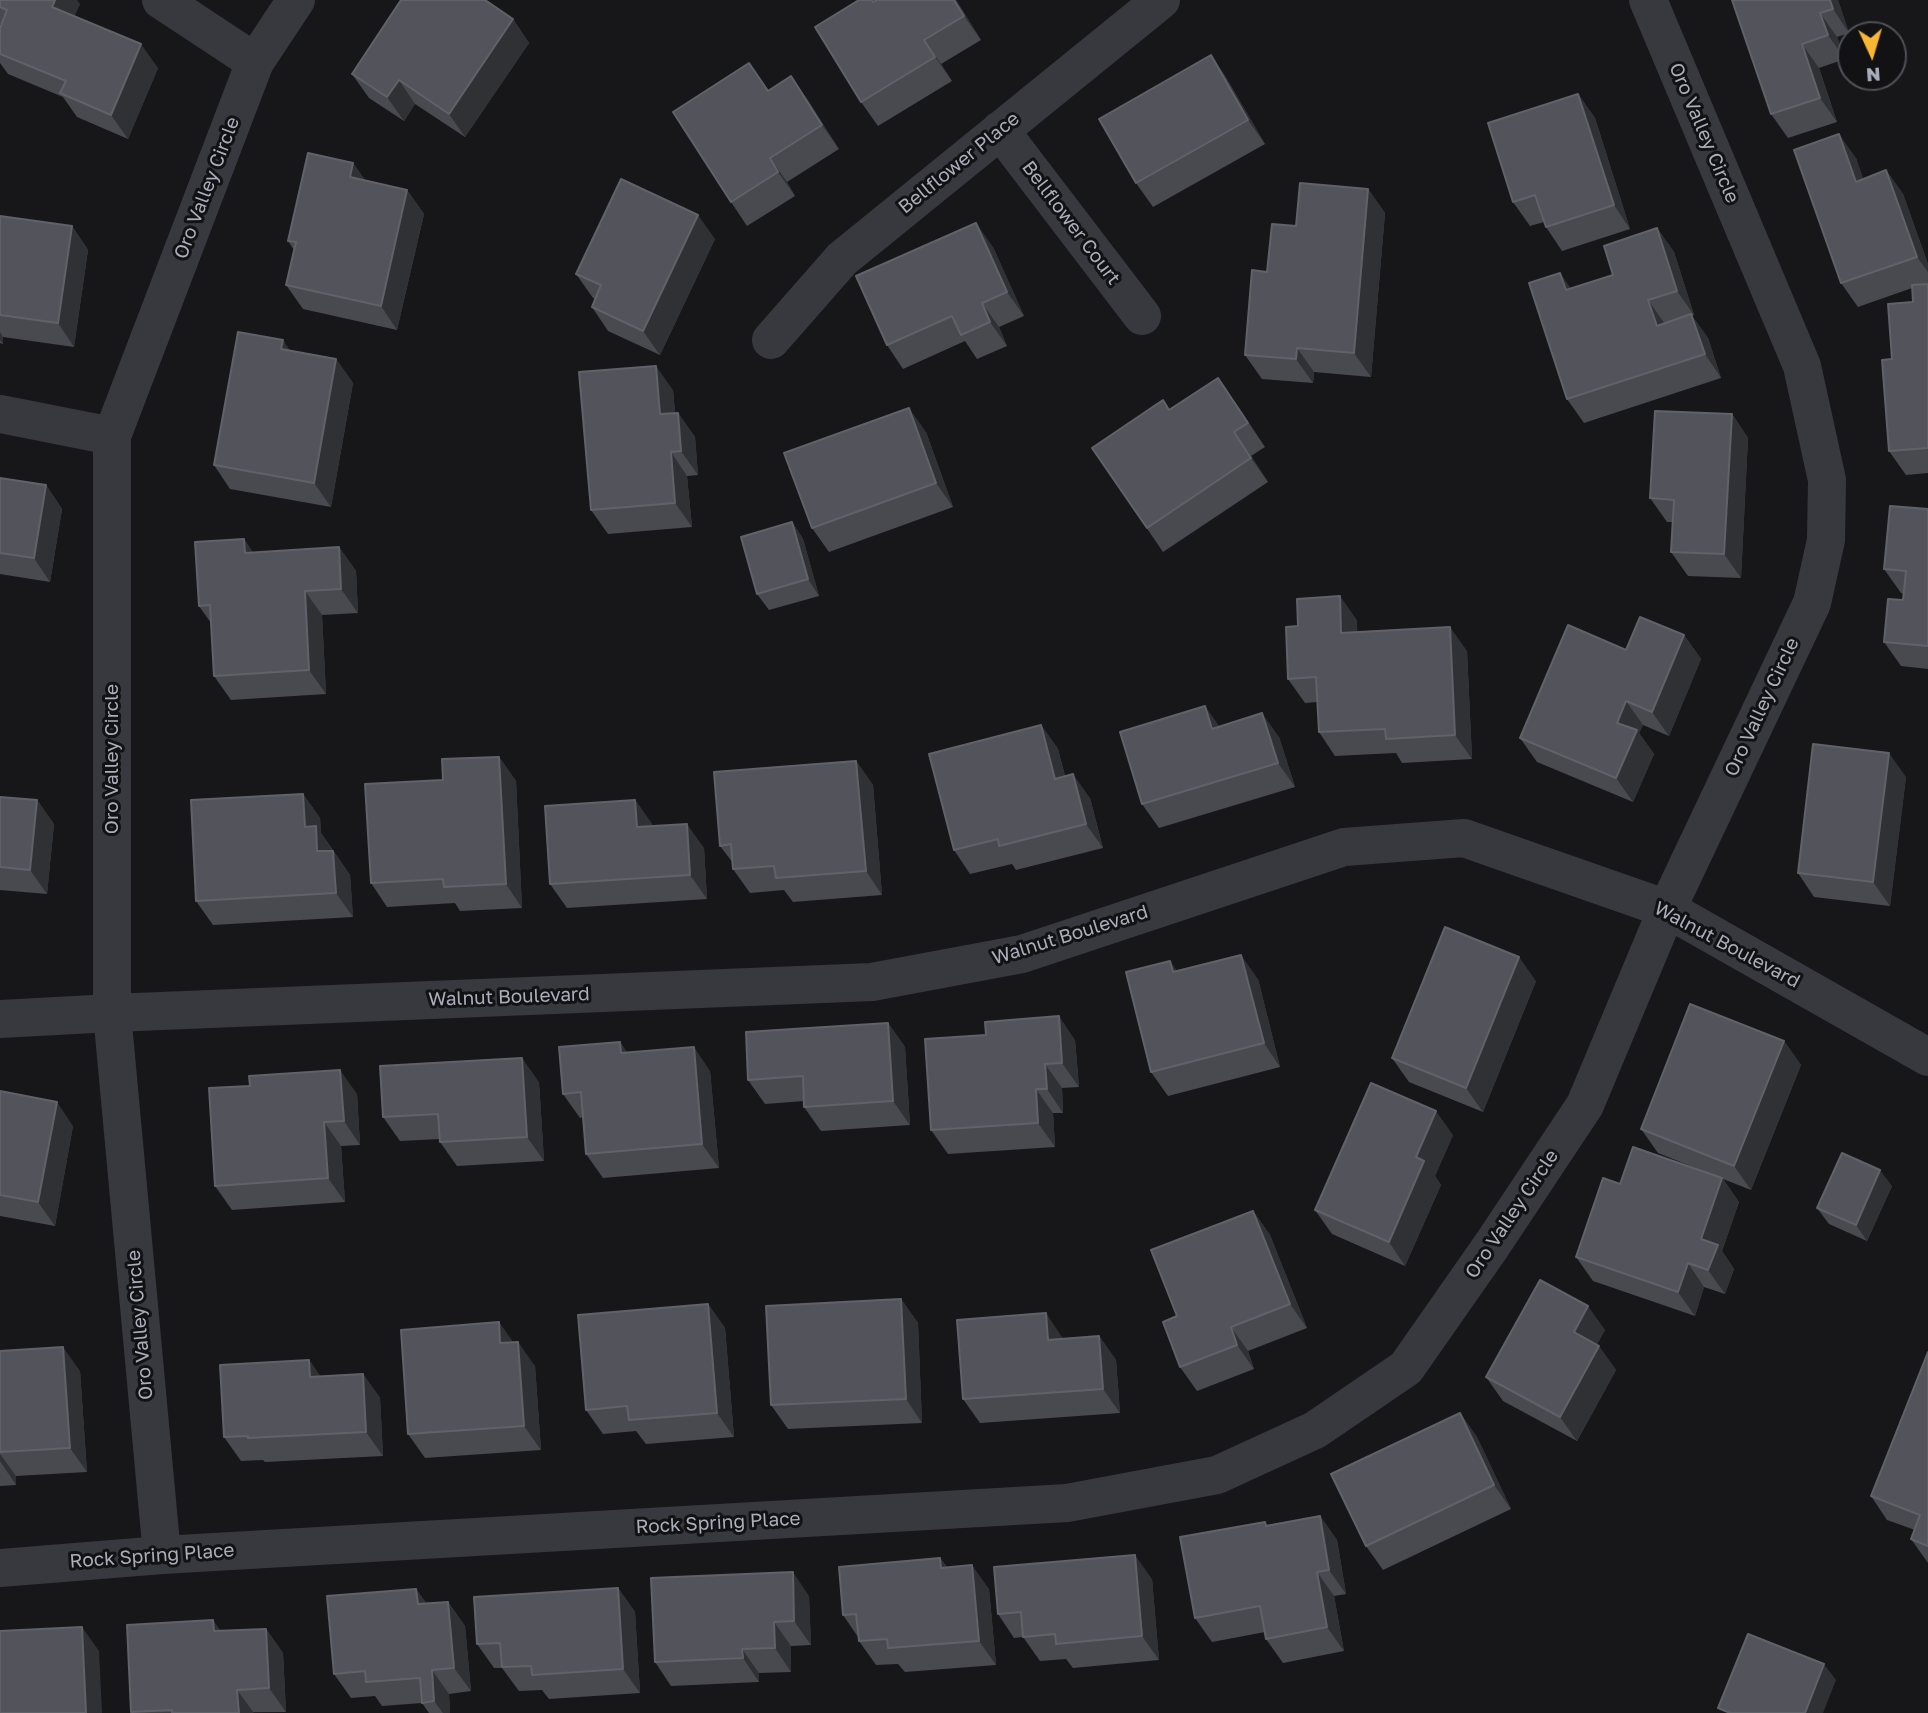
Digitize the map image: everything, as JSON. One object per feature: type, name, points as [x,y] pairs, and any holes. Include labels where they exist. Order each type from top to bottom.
[{"type":"street","points":[[161,0],[255,62]]},
{"type":"street","name":"Oro Valley Circle","points":[[162,1555],[112,1013],[112,436],[255,62],[296,0]]},
{"type":"street","name":"Bellflower Place","points":[[771,340],[842,259],[1161,0]]},
{"type":"street","name":"Oro Valley Circle","points":[[1406,1368],[1585,1105],[1667,909],[1812,603],[1826,540],[1827,480],[1802,366],[1648,0]]},
{"type":"street","name":"Bellflower Court","points":[[1000,130],[1142,316]]},
{"type":"street","points":[[0,414],[112,436]]},
{"type":"street","name":"Walnut Boulevard","points":[[0,1020],[112,1013],[872,982],[1022,954],[1344,847],[1464,838],[1667,909],[1928,1056]]},
{"type":"street","name":"Rock Spring Place","points":[[0,1568],[162,1555],[1067,1503],[1217,1475],[1315,1430],[1406,1368]]},
{"type":"building","points":[[0,0],[55,0],[52,7],[141,44],[111,115],[60,93],[66,81],[0,54],[0,28],[7,10],[0,7]]},
{"type":"building","points":[[401,0],[485,0],[513,19],[449,114],[399,80],[387,97],[352,74]]},
{"type":"building","points":[[859,0],[954,0],[964,16],[924,40],[935,57],[861,102],[815,27]]},
{"type":"building","points":[[1732,0],[1830,0],[1833,9],[1820,13],[1828,35],[1802,44],[1820,98],[1771,114]]},
{"type":"building","points":[[1211,55],[1248,120],[1136,183],[1099,119]]},
{"type":"building","points":[[749,63],[768,91],[791,76],[822,125],[770,158],[778,172],[731,202],[673,112]]},
{"type":"building","points":[[1578,94],[1614,205],[1546,227],[1535,195],[1513,202],[1488,123]]},
{"type":"building","points":[[1839,134],[1856,182],[1886,170],[1917,257],[1841,283],[1794,150]]},
{"type":"building","points":[[308,153],[353,163],[350,177],[407,190],[381,306],[286,285],[296,242],[288,241]]},
{"type":"building","points":[[621,179],[698,215],[643,331],[592,307],[601,285],[576,274]]},
{"type":"building","points":[[1300,183],[1368,189],[1354,353],[1297,348],[1296,359],[1245,355],[1252,270],[1267,272],[1272,224],[1296,226]]},
{"type":"building","points":[[0,216],[72,226],[58,323],[0,315]]},
{"type":"building","points":[[976,223],[1007,292],[982,303],[990,322],[961,335],[952,316],[887,345],[856,276]]},
{"type":"building","points":[[1657,228],[1677,291],[1648,300],[1657,326],[1691,314],[1705,354],[1567,399],[1529,283],[1560,273],[1566,290],[1613,275],[1604,246]]},
{"type":"building","points":[[1928,284],[1928,448],[1889,451],[1882,360],[1892,359],[1888,304],[1913,302],[1912,285]]},
{"type":"building","points":[[238,332],[283,340],[281,349],[336,359],[314,483],[214,465]]},
{"type":"building","points":[[656,366],[660,414],[678,413],[681,451],[671,452],[675,503],[591,510],[579,372]]},
{"type":"building","points":[[1218,378],[1248,423],[1234,432],[1251,458],[1147,528],[1092,448],[1163,400],[1169,410]]},
{"type":"building","points":[[909,408],[936,483],[812,528],[784,453]]},
{"type":"building","points":[[1655,411],[1732,414],[1724,554],[1671,552],[1674,500],[1650,498]]},
{"type":"building","points":[[0,478],[46,485],[34,558],[0,553]]},
{"type":"building","points":[[1890,506],[1928,509],[1928,646],[1884,642],[1888,599],[1903,600],[1906,571],[1884,569]]},
{"type":"building","points":[[792,522],[808,579],[757,594],[741,537]]},
{"type":"building","points":[[244,539],[245,553],[339,547],[341,589],[305,591],[309,670],[214,676],[210,605],[199,606],[195,542]]},
{"type":"building","points":[[1340,596],[1341,633],[1450,627],[1455,735],[1386,739],[1385,729],[1319,732],[1316,677],[1288,679],[1286,627],[1298,626],[1297,599]]},
{"type":"building","points":[[1640,617],[1684,635],[1652,712],[1626,701],[1617,723],[1637,730],[1616,778],[1520,738],[1568,625],[1626,650]]},
{"type":"building","points":[[1205,706],[1212,729],[1262,713],[1278,763],[1142,804],[1120,732]]},
{"type":"building","points":[[1041,725],[1055,779],[1073,774],[1086,824],[999,846],[998,839],[954,850],[929,754]]},
{"type":"building","points":[[1813,744],[1889,753],[1873,882],[1798,873]]},
{"type":"building","points":[[499,757],[506,884],[444,887],[443,879],[371,883],[365,784],[443,780],[442,759]]},
{"type":"building","points":[[856,761],[866,871],[776,878],[774,866],[733,869],[731,844],[720,846],[714,772]]},
{"type":"building","points":[[303,794],[305,827],[316,826],[317,851],[333,851],[336,893],[196,901],[191,800]]},
{"type":"building","points":[[0,797],[37,800],[30,870],[0,867]]},
{"type":"building","points":[[635,800],[637,827],[687,824],[690,875],[550,884],[545,806]]},
{"type":"building","points":[[1445,927],[1519,957],[1466,1088],[1392,1058]]},
{"type":"building","points":[[1241,955],[1264,1043],[1151,1072],[1126,972],[1170,961],[1173,972]]},
{"type":"building","points":[[1690,1004],[1784,1041],[1734,1166],[1641,1129]]},
{"type":"building","points":[[1059,1016],[1062,1063],[1045,1064],[1047,1089],[1036,1089],[1038,1123],[931,1130],[925,1039],[986,1035],[985,1022]]},
{"type":"building","points":[[888,1023],[893,1101],[804,1107],[803,1076],[748,1080],[746,1032]]},
{"type":"building","points":[[620,1042],[621,1053],[694,1047],[702,1144],[586,1154],[581,1092],[563,1094],[559,1047]]},
{"type":"building","points":[[522,1058],[527,1137],[440,1142],[438,1114],[383,1117],[380,1066]]},
{"type":"building","points":[[340,1070],[344,1121],[324,1122],[328,1178],[215,1186],[209,1088],[250,1086],[249,1076]]},
{"type":"building","points":[[1371,1083],[1436,1111],[1416,1157],[1424,1161],[1389,1242],[1315,1210]]},
{"type":"building","points":[[0,1091],[57,1102],[38,1202],[0,1195]]},
{"type":"building","points":[[1633,1147],[1722,1178],[1701,1239],[1718,1245],[1708,1270],[1688,1263],[1678,1292],[1576,1257],[1603,1178],[1620,1184]]},
{"type":"building","points":[[1842,1153],[1880,1170],[1856,1225],[1817,1208]]},
{"type":"building","points":[[1253,1211],[1290,1304],[1231,1327],[1237,1345],[1180,1367],[1163,1322],[1177,1316],[1151,1250]]},
{"type":"building","points":[[1540,1280],[1588,1306],[1574,1332],[1599,1346],[1560,1417],[1486,1377]]},
{"type":"building","points":[[901,1299],[906,1399],[771,1405],[766,1306]]},
{"type":"building","points":[[708,1304],[717,1413],[629,1420],[627,1406],[586,1410],[578,1315]]},
{"type":"building","points":[[1046,1313],[1048,1340],[1099,1336],[1103,1389],[963,1399],[957,1320]]},
{"type":"building","points":[[499,1322],[500,1343],[518,1342],[524,1426],[408,1434],[401,1330]]},
{"type":"building","points":[[63,1347],[70,1448],[0,1452],[0,1351]]},
{"type":"building","points":[[1928,1352],[1928,1546],[1911,1539],[1920,1515],[1871,1496]]},
{"type":"building","points":[[309,1360],[310,1377],[363,1374],[366,1432],[224,1437],[220,1365]]},
{"type":"building","points":[[1460,1413],[1494,1485],[1366,1546],[1331,1474]]},
{"type":"building","points":[[1320,1516],[1329,1570],[1317,1572],[1327,1627],[1266,1639],[1260,1606],[1195,1618],[1180,1537],[1265,1522],[1266,1526]]},
{"type":"building","points":[[1135,1555],[1142,1636],[1056,1644],[1055,1634],[1023,1637],[1021,1612],[998,1614],[994,1567]]},
{"type":"building","points":[[940,1558],[941,1568],[972,1565],[979,1641],[888,1648],[887,1639],[859,1641],[856,1614],[843,1615],[839,1567]]},
{"type":"building","points":[[793,1572],[794,1621],[774,1622],[775,1648],[742,1649],[743,1658],[655,1662],[651,1578]]},
{"type":"building","points":[[618,1588],[623,1669],[532,1675],[531,1666],[502,1667],[500,1643],[477,1644],[474,1597]]},
{"type":"building","points":[[416,1589],[418,1604],[448,1602],[454,1668],[432,1670],[434,1701],[422,1703],[420,1678],[366,1682],[365,1671],[334,1674],[327,1596]]},
{"type":"building","points":[[213,1620],[214,1631],[266,1629],[269,1688],[237,1690],[239,1713],[172,1713],[172,1710],[131,1712],[127,1625]]},
{"type":"building","points":[[82,1627],[86,1713],[0,1713],[0,1631]]},
{"type":"building","points":[[1748,1634],[1824,1664],[1805,1713],[1730,1713],[1718,1708]]}]
